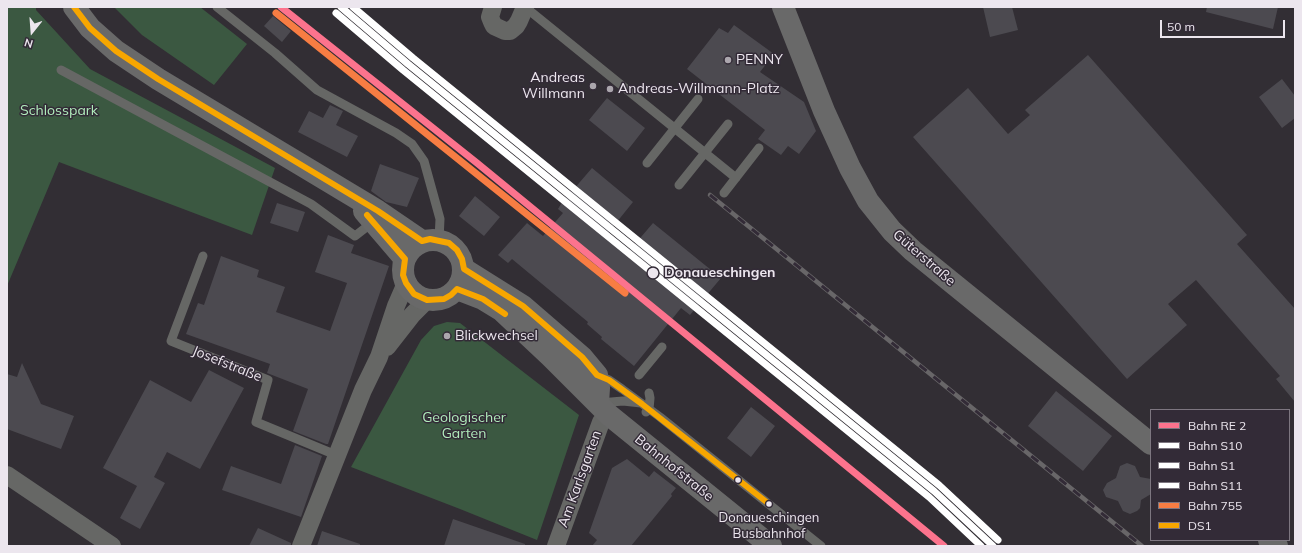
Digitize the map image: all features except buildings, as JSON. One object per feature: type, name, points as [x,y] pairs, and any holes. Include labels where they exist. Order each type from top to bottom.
[{"type":"main road","points":[[74,7],[90,28],[116,51],[158,79],[348,194],[431,241]]},
{"type":"main road","name":"Güterstraße","points":[[783,7],[824,112],[850,168],[868,201],[892,231],[913,251],[1150,443]]},
{"type":"main road","points":[[348,194],[405,259]]},
{"type":"main road","points":[[431,241],[449,243],[457,250],[462,259],[461,279],[451,295],[444,299],[427,300],[414,294],[406,283],[403,275],[405,259],[409,252],[415,245],[431,241]]},
{"type":"main road","points":[[461,279],[523,306],[582,357],[597,375],[604,409]]},
{"type":"main road","name":"Bahnhofstraße","points":[[461,279],[484,299],[501,310],[604,409],[771,546]]},
{"type":"street","points":[[493,7],[490,17],[492,22],[494,26],[505,31],[510,31],[516,26],[525,7]]},
{"type":"street","points":[[301,546],[336,455],[363,390],[379,357],[396,306],[406,283]]},
{"type":"street","points":[[379,357],[412,315],[427,300]]},
{"type":"street","name":"Am Karlsgarten","points":[[556,546],[601,422],[604,409]]},
{"type":"street","points":[[7,475],[112,546]]},
{"type":"lane","points":[[217,7],[317,90],[396,133],[412,144],[424,161],[440,219],[431,241]]},
{"type":"lane","points":[[525,7],[736,178]]},
{"type":"lane","points":[[61,70],[311,204],[355,236],[373,222]]},
{"type":"lane","points":[[647,163],[698,100]]},
{"type":"lane","points":[[679,185],[728,124]]},
{"type":"lane","points":[[724,192],[759,148]]},
{"type":"lane","name":"Josefstraße","points":[[203,256],[171,342],[268,380],[256,422],[336,455]]},
{"type":"lane","points":[[639,375],[662,347]]},
{"type":"lane","points":[[597,375],[609,380],[821,546]]},
{"type":"lane","points":[[645,409],[650,398],[649,393]]},
{"type":"lane","points":[[604,409],[623,401],[645,409]]},
{"type":"green space","name":"Schlosspark","points":[[7,7],[36,7],[36,10],[90,69],[275,168],[252,235],[59,162],[7,286]]},
{"type":"green space","points":[[114,7],[200,7],[247,44],[214,85],[142,35]]},
{"type":"green space","name":"Geologischer Garten","points":[[447,322],[460,323],[579,415],[537,540],[351,467],[421,340],[434,326]]},
{"type":"railway","points":[[710,195],[1142,546]]},
{"type":"transit line","name":"DS1","points":[[74,7],[90,28],[116,51],[158,79],[378,211],[422,241],[430,239],[449,243],[457,250],[462,259],[464,269],[523,306],[582,357],[597,375],[609,380],[642,404],[769,504]]},
{"type":"transit line","points":[[281,7],[477,163],[944,546]]},
{"type":"transit line","name":"DS1","points":[[367,215],[405,259],[403,275],[406,283],[414,294],[427,300],[444,299],[457,289],[483,299],[505,314]]},
{"type":"rail line","name":"S10","points":[[341,7],[408,64],[934,491],[993,546]]},
{"type":"rail line","name":"S11","points":[[353,7],[413,58],[939,485],[998,540]]},
{"type":"rail line","name":"755","points":[[276,13],[625,293]]},
{"type":"rail line","name":"S1","points":[[336,13],[403,70],[929,497],[981,546]]},
{"type":"place","name":"PENNY","points":[[728,60]]},
{"type":"place","name":"Andreas Willmann","points":[[593,86]]},
{"type":"place","name":"Andreas-Willmann-Platz","points":[[610,89]]},
{"type":"place","name":"Donaueschingen","points":[[653,273]]},
{"type":"place","name":"Blickwechsel","points":[[447,336]]},
{"type":"place","name":"Donaueschingen Busbahnhof","points":[[769,504]]}]
